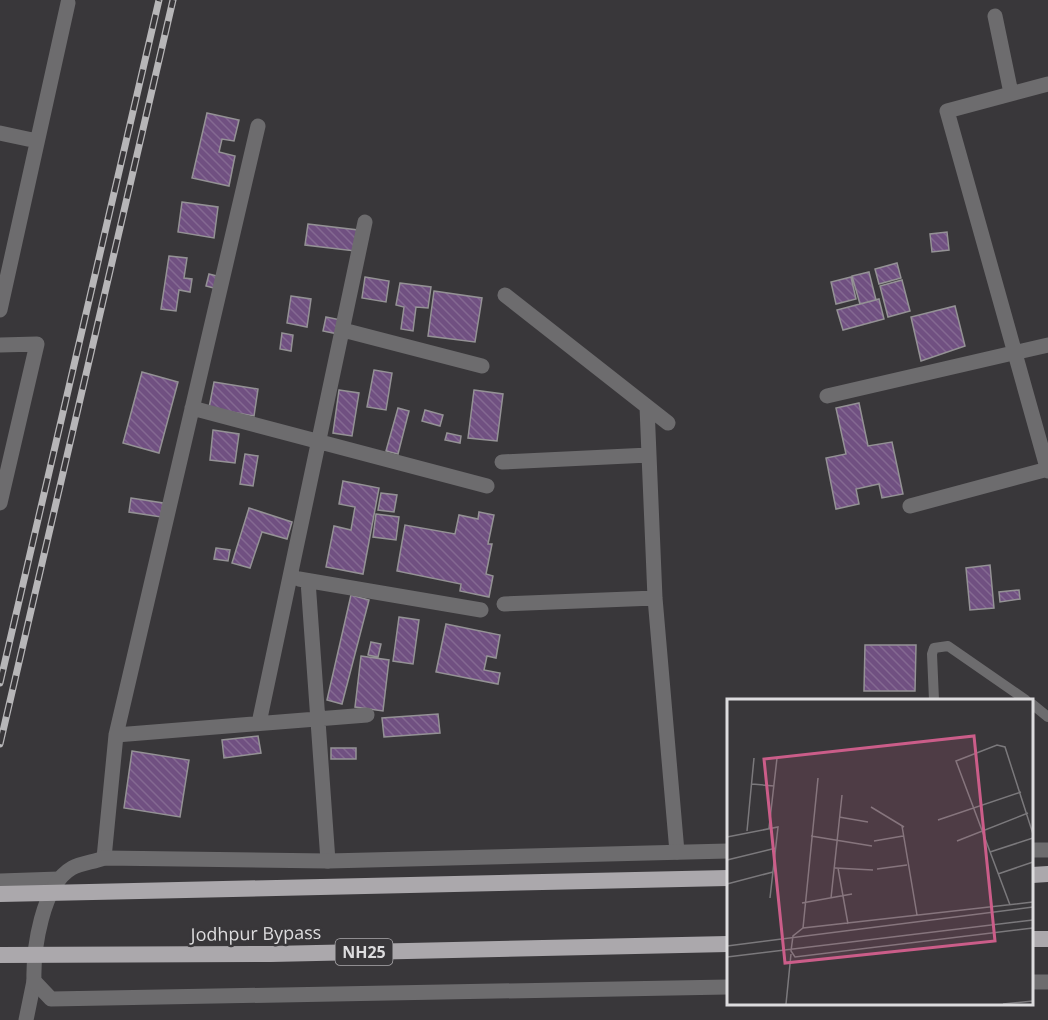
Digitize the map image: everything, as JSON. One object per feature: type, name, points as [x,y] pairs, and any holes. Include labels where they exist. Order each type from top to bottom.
[{"type":"highway","points":[[1033,875],[1048,874]]},
{"type":"highway","points":[[0,894],[727,878]]},
{"type":"highway","name":"Jodhpur Bypass","points":[[0,956],[270,954],[727,944]]},
{"type":"street","points":[[0,310],[68,3]]},
{"type":"street","points":[[995,16],[1011,93]]},
{"type":"street","points":[[910,506],[1048,470],[947,111],[1048,84]]},
{"type":"street","points":[[104,858],[116,735],[258,126]]},
{"type":"street","points":[[0,133],[38,141]]},
{"type":"street","points":[[259,723],[366,222]]},
{"type":"street","points":[[505,295],[668,423]]},
{"type":"street","points":[[343,330],[482,366]]},
{"type":"street","points":[[0,345],[37,344],[6,449],[0,503]]},
{"type":"street","points":[[827,396],[1048,345]]},
{"type":"street","points":[[647,407],[655,598],[677,852]]},
{"type":"street","points":[[192,408],[487,486]]},
{"type":"street","points":[[502,462],[649,455]]},
{"type":"street","points":[[290,577],[481,610]]},
{"type":"street","points":[[308,581],[316,719],[328,861]]},
{"type":"street","points":[[504,604],[655,598]]},
{"type":"street","points":[[116,735],[367,715]]},
{"type":"street","points":[[26,1020],[34,981],[34,963],[50,893],[72,868],[104,858],[328,861],[727,851]]},
{"type":"street","points":[[0,881],[60,879]]},
{"type":"street","points":[[34,981],[51,999],[727,987]]},
{"type":"lane","points":[[934,699],[932,654],[934,648],[948,646],[1025,699]]},
{"type":"lane","points":[[1033,705],[1048,717]]},
{"type":"building","points":[[207,113],[239,120],[234,141],[222,139],[219,152],[235,156],[229,186],[192,178]]},
{"type":"building","points":[[182,202],[218,207],[214,238],[178,232]]},
{"type":"building","points":[[308,224],[358,230],[355,251],[305,245]]},
{"type":"building","points":[[947,232],[949,250],[932,252],[930,234]]},
{"type":"building","points":[[169,256],[187,258],[184,278],[192,279],[190,292],[179,290],[176,311],[161,309]]},
{"type":"building","points":[[897,263],[901,278],[879,284],[875,269]]},
{"type":"building","points":[[869,272],[876,300],[860,304],[852,276]]},
{"type":"building","points":[[209,274],[217,276],[214,288],[206,286]]},
{"type":"building","points":[[365,277],[389,281],[386,302],[362,298]]},
{"type":"building","points":[[851,277],[856,299],[836,304],[831,282]]},
{"type":"building","points":[[902,280],[910,311],[888,317],[880,286]]},
{"type":"building","points":[[400,283],[431,287],[428,308],[416,307],[413,331],[401,329],[404,307],[396,305]]},
{"type":"building","points":[[434,291],[482,298],[475,342],[428,336]]},
{"type":"building","points":[[291,296],[311,299],[307,327],[287,323]]},
{"type":"building","points":[[879,299],[884,319],[843,330],[837,310]]},
{"type":"building","points":[[955,306],[965,346],[921,361],[911,317]]},
{"type":"building","points":[[326,317],[341,320],[338,334],[323,331]]},
{"type":"building","points":[[282,333],[293,335],[291,351],[280,349]]},
{"type":"building","points":[[374,370],[392,373],[386,410],[367,407]]},
{"type":"building","points":[[142,372],[178,382],[159,453],[123,443]]},
{"type":"building","points":[[214,382],[258,389],[254,416],[209,408]]},
{"type":"building","points":[[339,390],[359,393],[352,436],[333,433]]},
{"type":"building","points":[[474,390],[503,394],[497,441],[468,438]]},
{"type":"building","points":[[859,403],[868,446],[892,442],[903,494],[882,498],[879,484],[856,489],[859,504],[836,509],[826,458],[846,454],[836,408]]},
{"type":"building","points":[[398,408],[409,411],[398,454],[386,451]]},
{"type":"building","points":[[425,410],[443,415],[440,426],[422,421]]},
{"type":"building","points":[[213,430],[239,434],[235,463],[210,460]]},
{"type":"building","points":[[447,433],[461,436],[460,443],[445,440]]},
{"type":"building","points":[[245,454],[258,456],[253,486],[240,484]]},
{"type":"building","points":[[343,481],[379,488],[363,574],[326,567],[334,526],[351,530],[355,507],[339,504]]},
{"type":"building","points":[[381,493],[397,495],[394,512],[378,510]]},
{"type":"building","points":[[131,498],[163,503],[161,517],[129,512]]},
{"type":"building","points":[[249,508],[292,522],[287,539],[262,532],[250,568],[232,563]]},
{"type":"building","points":[[479,512],[494,515],[488,544],[492,544],[486,574],[493,576],[489,597],[460,591],[461,584],[397,571],[405,525],[455,534],[459,515],[478,519]]},
{"type":"building","points":[[376,514],[399,517],[396,540],[373,537]]},
{"type":"building","points":[[216,548],[230,550],[228,561],[214,559]]},
{"type":"building","points":[[990,565],[994,608],[970,610],[966,568]]},
{"type":"building","points":[[1019,590],[1020,599],[1000,602],[999,592]]},
{"type":"building","points":[[351,595],[369,600],[342,704],[327,700]]},
{"type":"building","points":[[399,617],[419,620],[413,664],[393,661]]},
{"type":"building","points":[[446,624],[500,635],[496,658],[487,656],[484,670],[500,673],[498,684],[436,672]]},
{"type":"building","points":[[371,642],[381,644],[378,657],[368,655]]},
{"type":"building","points":[[865,645],[916,645],[915,691],[864,691]]},
{"type":"building","points":[[361,656],[389,660],[383,711],[355,707]]},
{"type":"building","points":[[438,714],[440,733],[384,737],[382,718]]},
{"type":"building","points":[[258,736],[261,753],[224,758],[222,740]]},
{"type":"building","points":[[331,748],[356,748],[356,759],[331,759]]},
{"type":"building","points":[[132,751],[189,760],[180,817],[124,808]]},
{"type":"railway","points":[[0,683],[159,0]]},
{"type":"railway","points":[[0,744],[173,0]]}]
